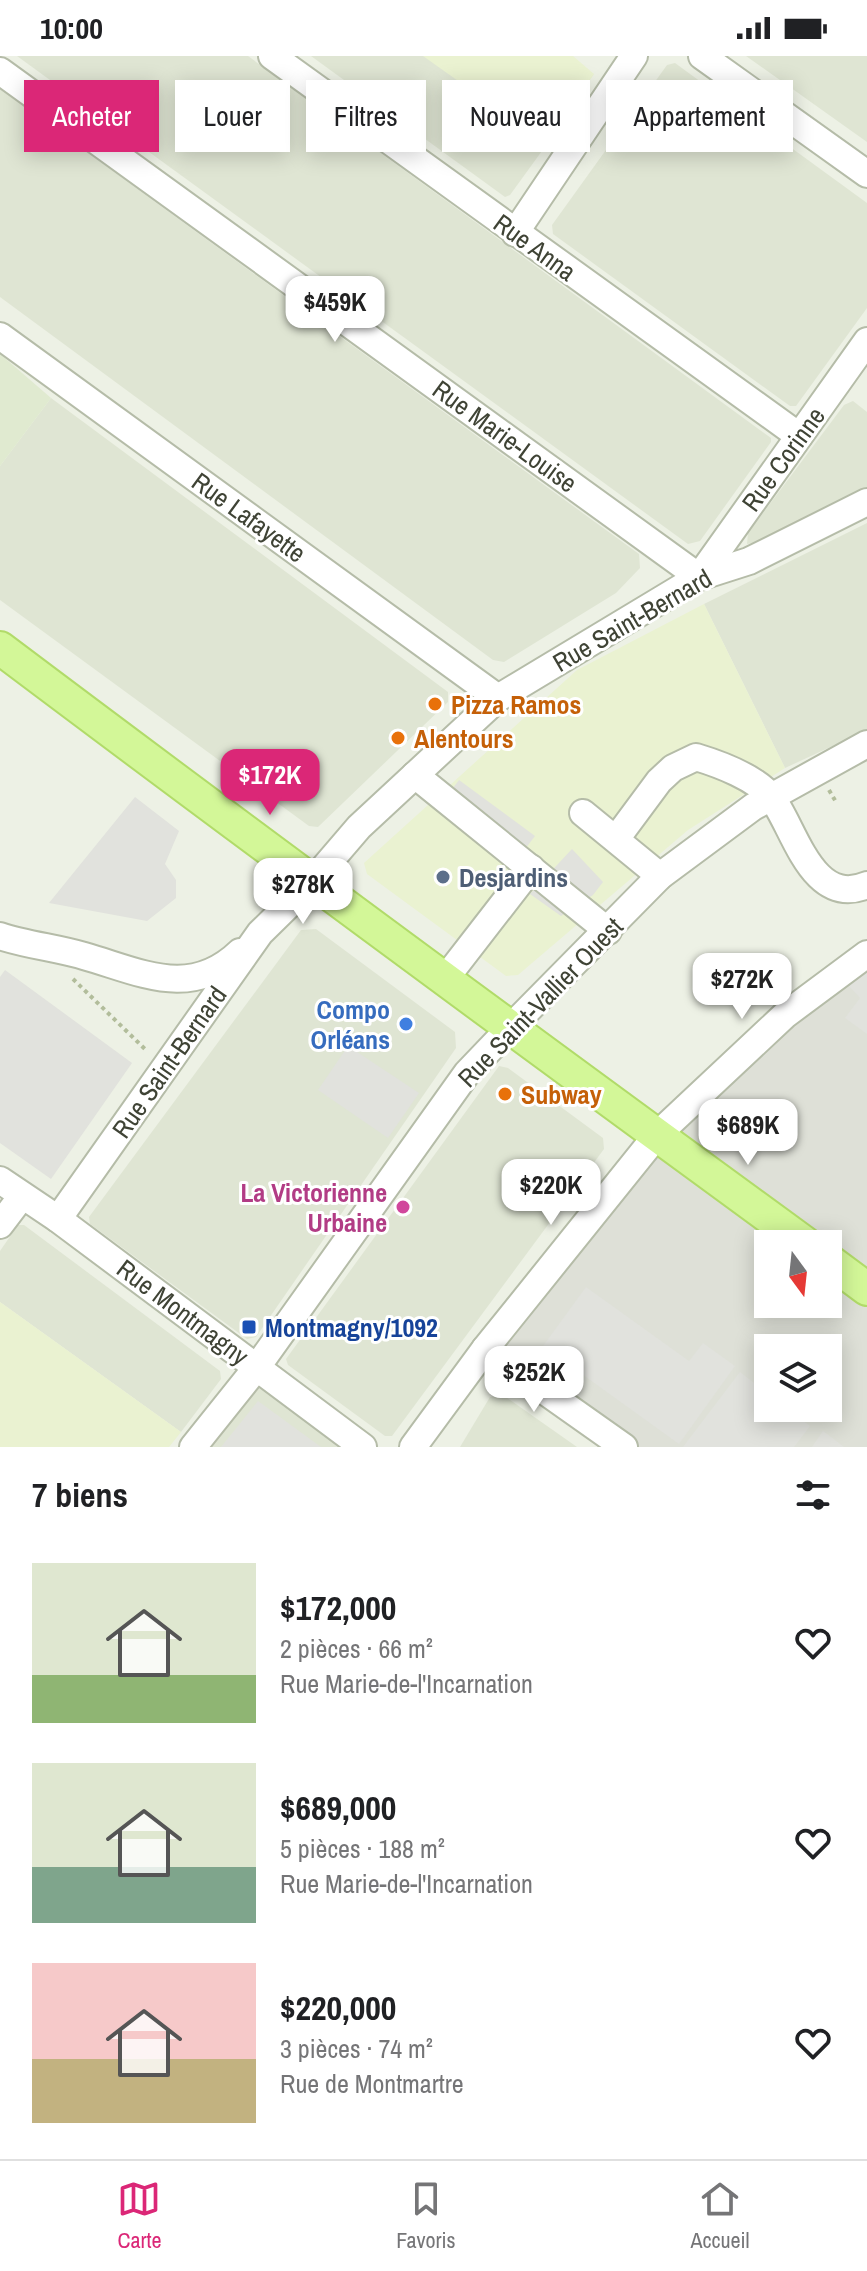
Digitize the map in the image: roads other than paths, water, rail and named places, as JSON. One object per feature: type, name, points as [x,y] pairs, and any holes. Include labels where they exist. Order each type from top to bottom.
[{"type":"main road","points":[[0,648],[311,883],[512,1026],[787,1230]]},
{"type":"main road","points":[[842,1270],[867,1289]]},
{"type":"street","name":"Rue Anna","points":[[272,56],[799,436]]},
{"type":"street","points":[[702,56],[867,174]]},
{"type":"street","points":[[515,233],[628,58]]},
{"type":"street","name":"Rue Marie-Louise","points":[[0,71],[699,577]]},
{"type":"street","name":"Rue Lafayette","points":[[0,336],[498,698]]},
{"type":"street","name":"Rue Corinne","points":[[699,577],[799,436],[858,374],[867,341]]},
{"type":"street","name":"Rue Saint-Bernard","points":[[58,1219],[260,933],[311,883],[359,827],[498,698],[699,577],[749,561],[867,502]]},
{"type":"street","name":"Rue Saint-Vallier Ouest","points":[[193,1447],[257,1367],[467,1073],[512,1026],[660,876],[711,836],[771,796],[867,744]]},
{"type":"street","points":[[616,839],[659,781],[673,768],[696,757],[728,766],[771,796],[803,857],[822,877],[844,890],[867,885]]},
{"type":"street","points":[[415,775],[608,931]]},
{"type":"street","points":[[583,813],[660,876]]},
{"type":"street","points":[[445,979],[531,868]]},
{"type":"street","points":[[1,937],[84,955],[170,981],[203,976],[230,962],[260,933]]},
{"type":"street","points":[[413,1447],[485,1349],[657,1135],[785,1015],[867,954]]},
{"type":"street","name":"Rue Montmagny","points":[[0,1180],[58,1219],[363,1447]]},
{"type":"street","points":[[0,1225],[22,1196]]},
{"type":"street","points":[[485,1349],[624,1447]]},
{"type":"place","name":"Pizza Ramos","points":[[435,704]]},
{"type":"place","name":"Alentours","points":[[398,738]]},
{"type":"place","name":"Desjardins","points":[[443,877]]},
{"type":"place","name":"Compo Orléans","points":[[406,1024]]},
{"type":"place","name":"Subway","points":[[505,1094]]},
{"type":"place","name":"La Victorienne Urbaine","points":[[403,1207]]},
{"type":"place","name":"Montmagny/1092","points":[[249,1327]]}]
